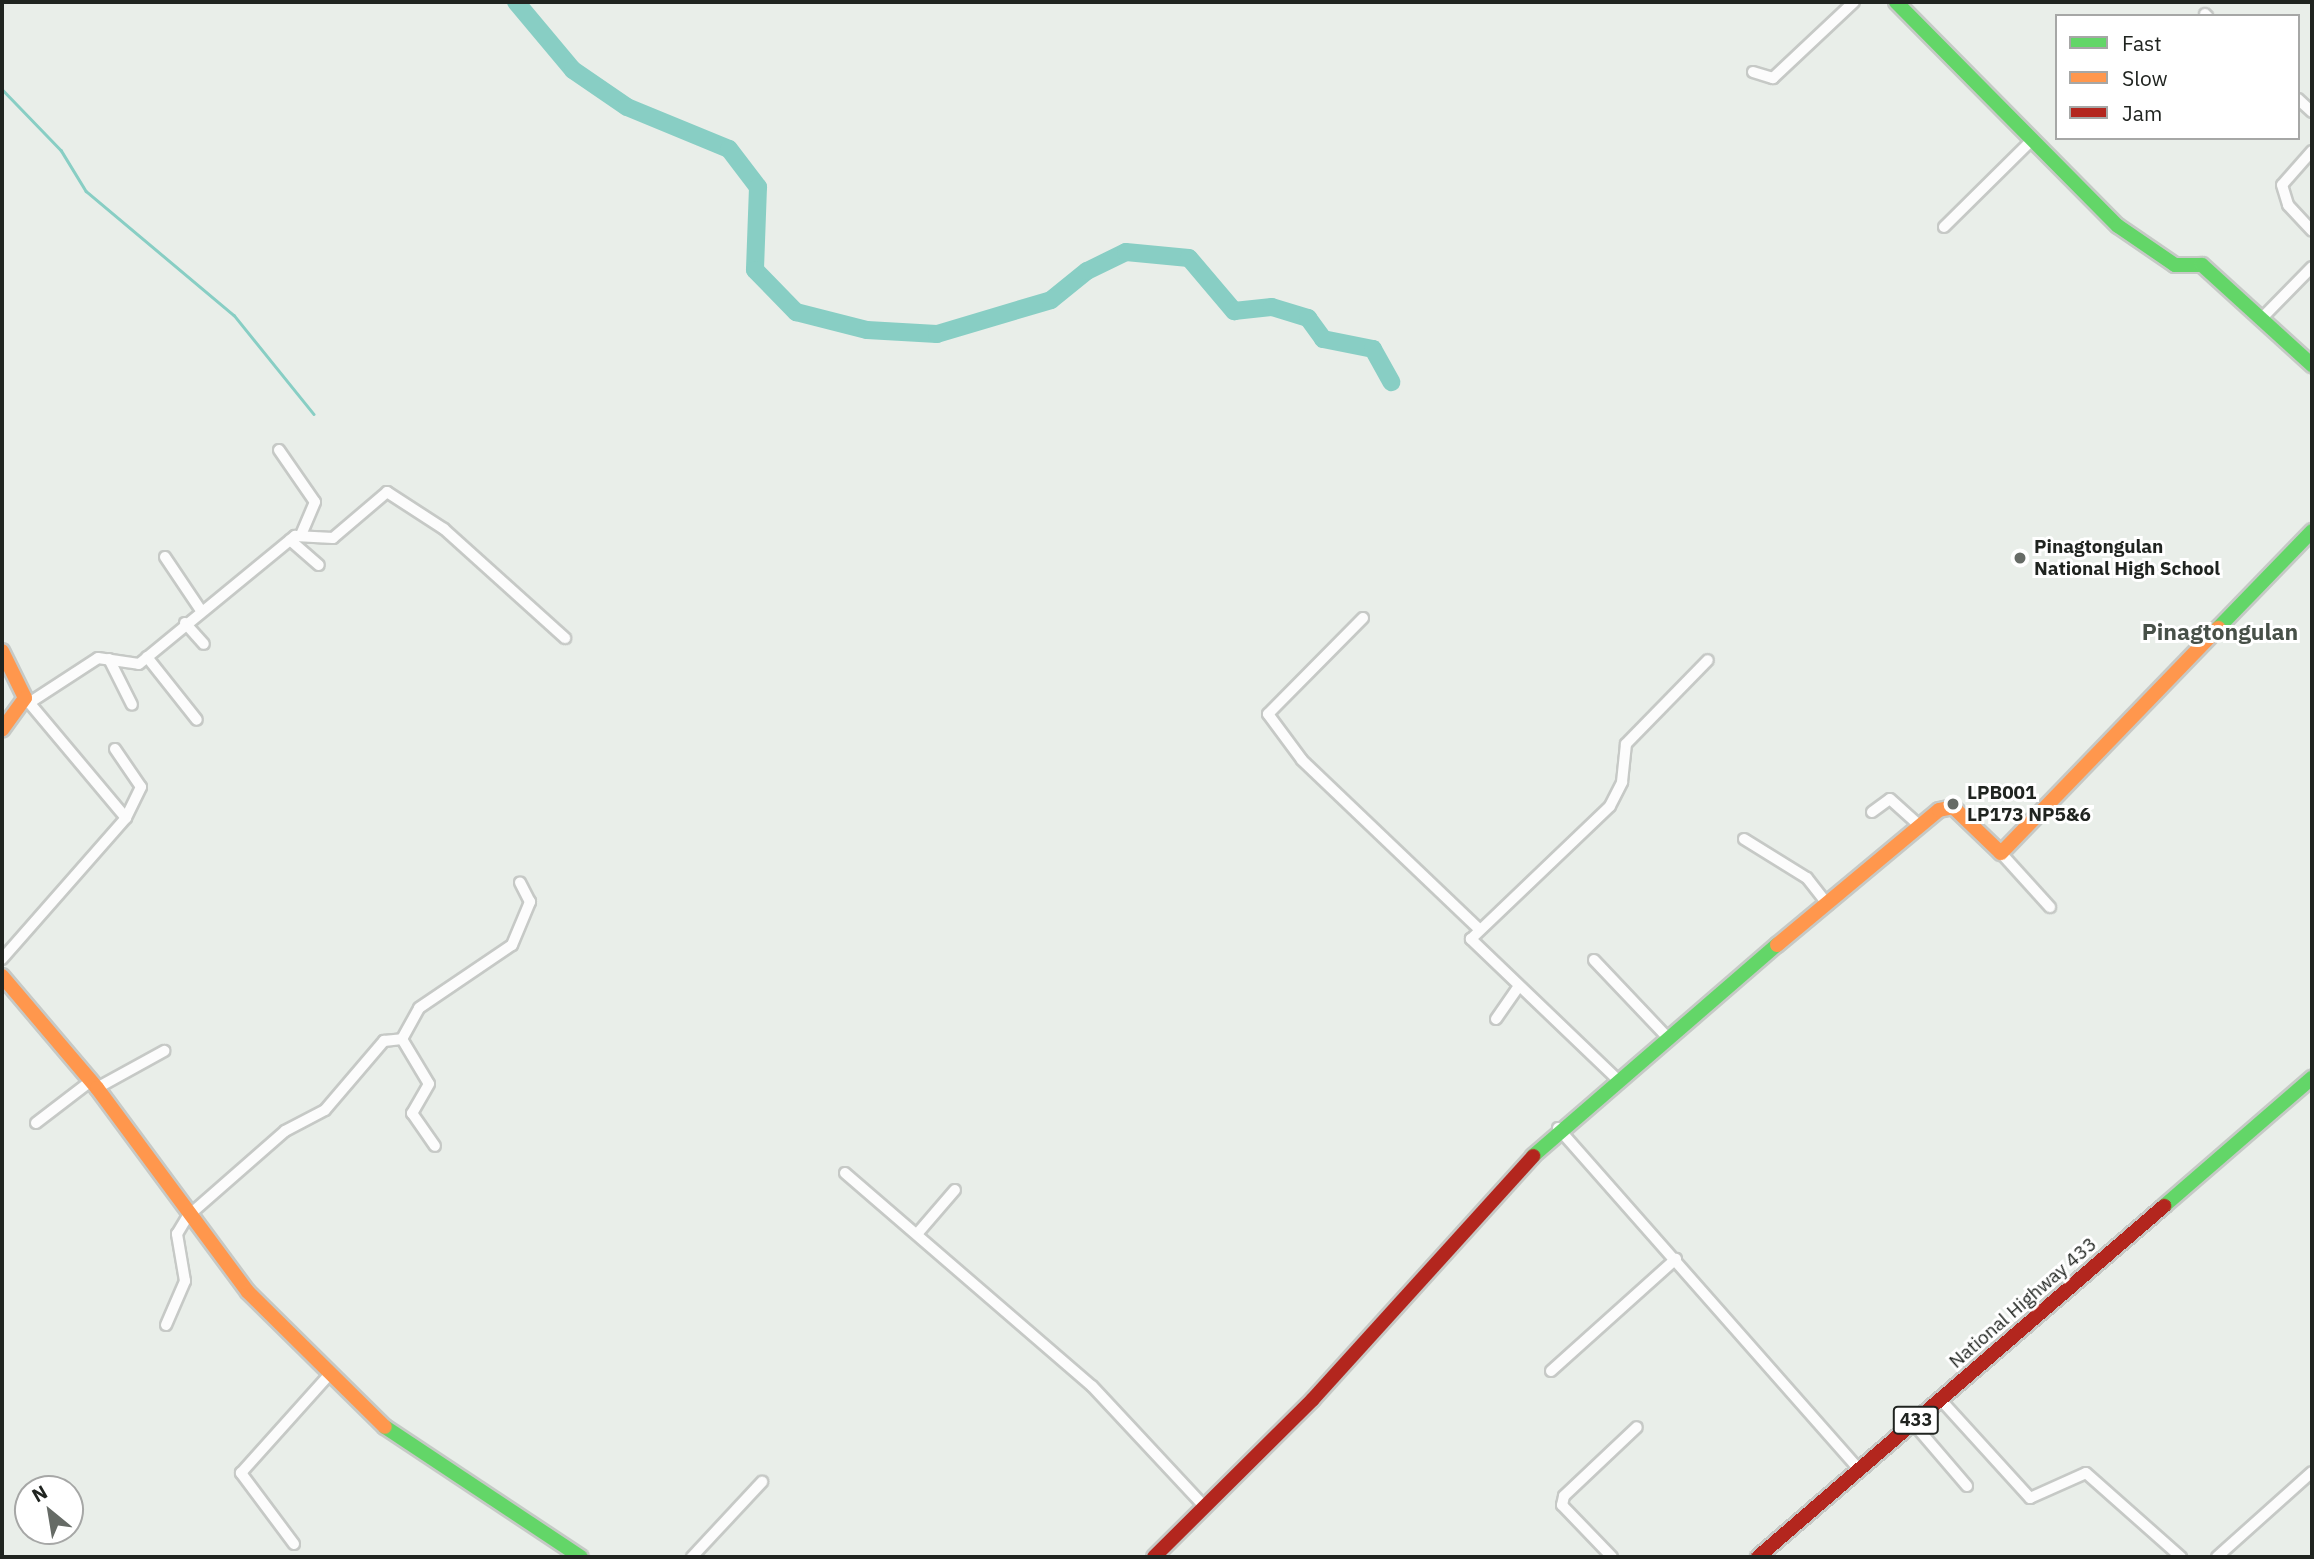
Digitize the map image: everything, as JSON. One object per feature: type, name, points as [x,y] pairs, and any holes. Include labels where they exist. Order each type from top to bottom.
[{"type":"street","points":[[1753,72],[1773,78],[1854,2]]},
{"type":"street","points":[[1896,2],[2031,141],[2148,251],[2175,265],[2202,265],[2263,317],[2312,365]]},
{"type":"street","points":[[1944,227],[2031,141]]},
{"type":"street","points":[[2312,150],[2282,186],[2288,205],[2312,231]]},
{"type":"street","points":[[2263,317],[2312,267]]},
{"type":"street","points":[[2,730],[27,700],[76,668],[108,659],[129,667],[147,657],[200,609],[302,533],[315,502],[279,450]]},
{"type":"street","points":[[302,533],[333,538],[381,495],[397,494],[487,564],[565,638]]},
{"type":"street","points":[[2001,853],[2312,531]]},
{"type":"street","points":[[290,540],[319,565]]},
{"type":"street","points":[[165,557],[200,609]]},
{"type":"street","points":[[1363,618],[1268,714],[1311,769],[1479,929]]},
{"type":"street","points":[[185,623],[204,644]]},
{"type":"street","points":[[2,651],[27,700],[126,818]]},
{"type":"street","points":[[147,657],[197,720]]},
{"type":"street","points":[[108,659],[132,705]]},
{"type":"street","points":[[1618,1080],[1472,942],[1479,929],[1610,806],[1622,782],[1626,744],[1708,660]]},
{"type":"street","points":[[2,959],[126,818],[141,787],[115,749]]},
{"type":"street","points":[[1872,812],[1891,799],[1920,826]]},
{"type":"street","points":[[1154,1557],[1313,1399],[1558,1128],[1920,826],[1953,807],[2001,853],[2050,907]]},
{"type":"street","points":[[1744,839],[1802,874],[1828,905]]},
{"type":"street","points":[[402,1040],[419,1008],[512,945],[530,902],[520,882]]},
{"type":"street","points":[[1594,960],[1667,1037]]},
{"type":"street","points":[[2,976],[94,1085],[188,1216],[248,1292],[328,1376],[404,1445],[581,1557]]},
{"type":"street","points":[[1496,1019],[1519,986]]},
{"type":"street","points":[[402,1040],[429,1084],[412,1113],[435,1146]]},
{"type":"street","points":[[166,1325],[185,1281],[177,1234],[188,1216],[285,1131],[325,1110],[384,1041],[402,1040]]},
{"type":"street","points":[[36,1123],[94,1085],[164,1051]]},
{"type":"street","name":"National Highway 433","points":[[1758,1557],[2312,1078]]},
{"type":"street","points":[[1558,1128],[1860,1469]]},
{"type":"street","points":[[845,1173],[1092,1386],[1205,1507]]},
{"type":"street","points":[[917,1234],[955,1189]]},
{"type":"street","points":[[1551,1371],[1676,1259]]},
{"type":"street","points":[[294,1544],[241,1474],[328,1376]]},
{"type":"street","points":[[1940,1399],[2030,1498],[2086,1473],[2181,1557]]},
{"type":"street","points":[[1913,1423],[1967,1486]]},
{"type":"street","points":[[1612,1557],[1562,1506],[1564,1496],[1637,1427]]},
{"type":"street","points":[[2217,1557],[2312,1472]]},
{"type":"street","points":[[692,1557],[762,1482]]},
{"type":"waterway","points":[[516,2],[573,70],[627,107],[729,149],[758,187],[755,270],[796,312],[867,330],[937,334],[1051,300],[1087,271],[1126,252],[1189,258],[1234,311],[1272,307],[1308,318],[1323,339],[1373,349],[1391,382]]},
{"type":"waterway","points":[[2,89],[61,150],[86,191],[234,315],[314,414]]},
{"type":"traffic: fast","points":[[1896,2],[2118,226],[2175,265],[2202,265],[2312,365]]},
{"type":"traffic: fast","points":[[2218,628],[2312,531]]},
{"type":"traffic: fast","points":[[1533,1156],[1777,945]]},
{"type":"traffic: fast","points":[[2164,1206],[2312,1078]]},
{"type":"traffic: fast","points":[[385,1427],[581,1557]]},
{"type":"traffic: slow","points":[[1777,945],[1939,810],[1953,807],[2001,853],[2218,628]]},
{"type":"traffic: slow","points":[[2,651],[25,698],[2,730]]},
{"type":"traffic: slow","points":[[2,976],[97,1088],[248,1292],[385,1427]]},
{"type":"traffic: jam","points":[[1154,1557],[1313,1399],[1533,1156]]},
{"type":"traffic: jam","points":[[1758,1557],[2164,1206]]},
{"type":"place","name":"Pinagtongulan National High School","points":[[2020,558]]},
{"type":"place","name":"LPB001 LP173 NP5&6","points":[[1953,804]]},
{"type":"district","name":"Pinagtongulan","points":[[2220,631]]}]
